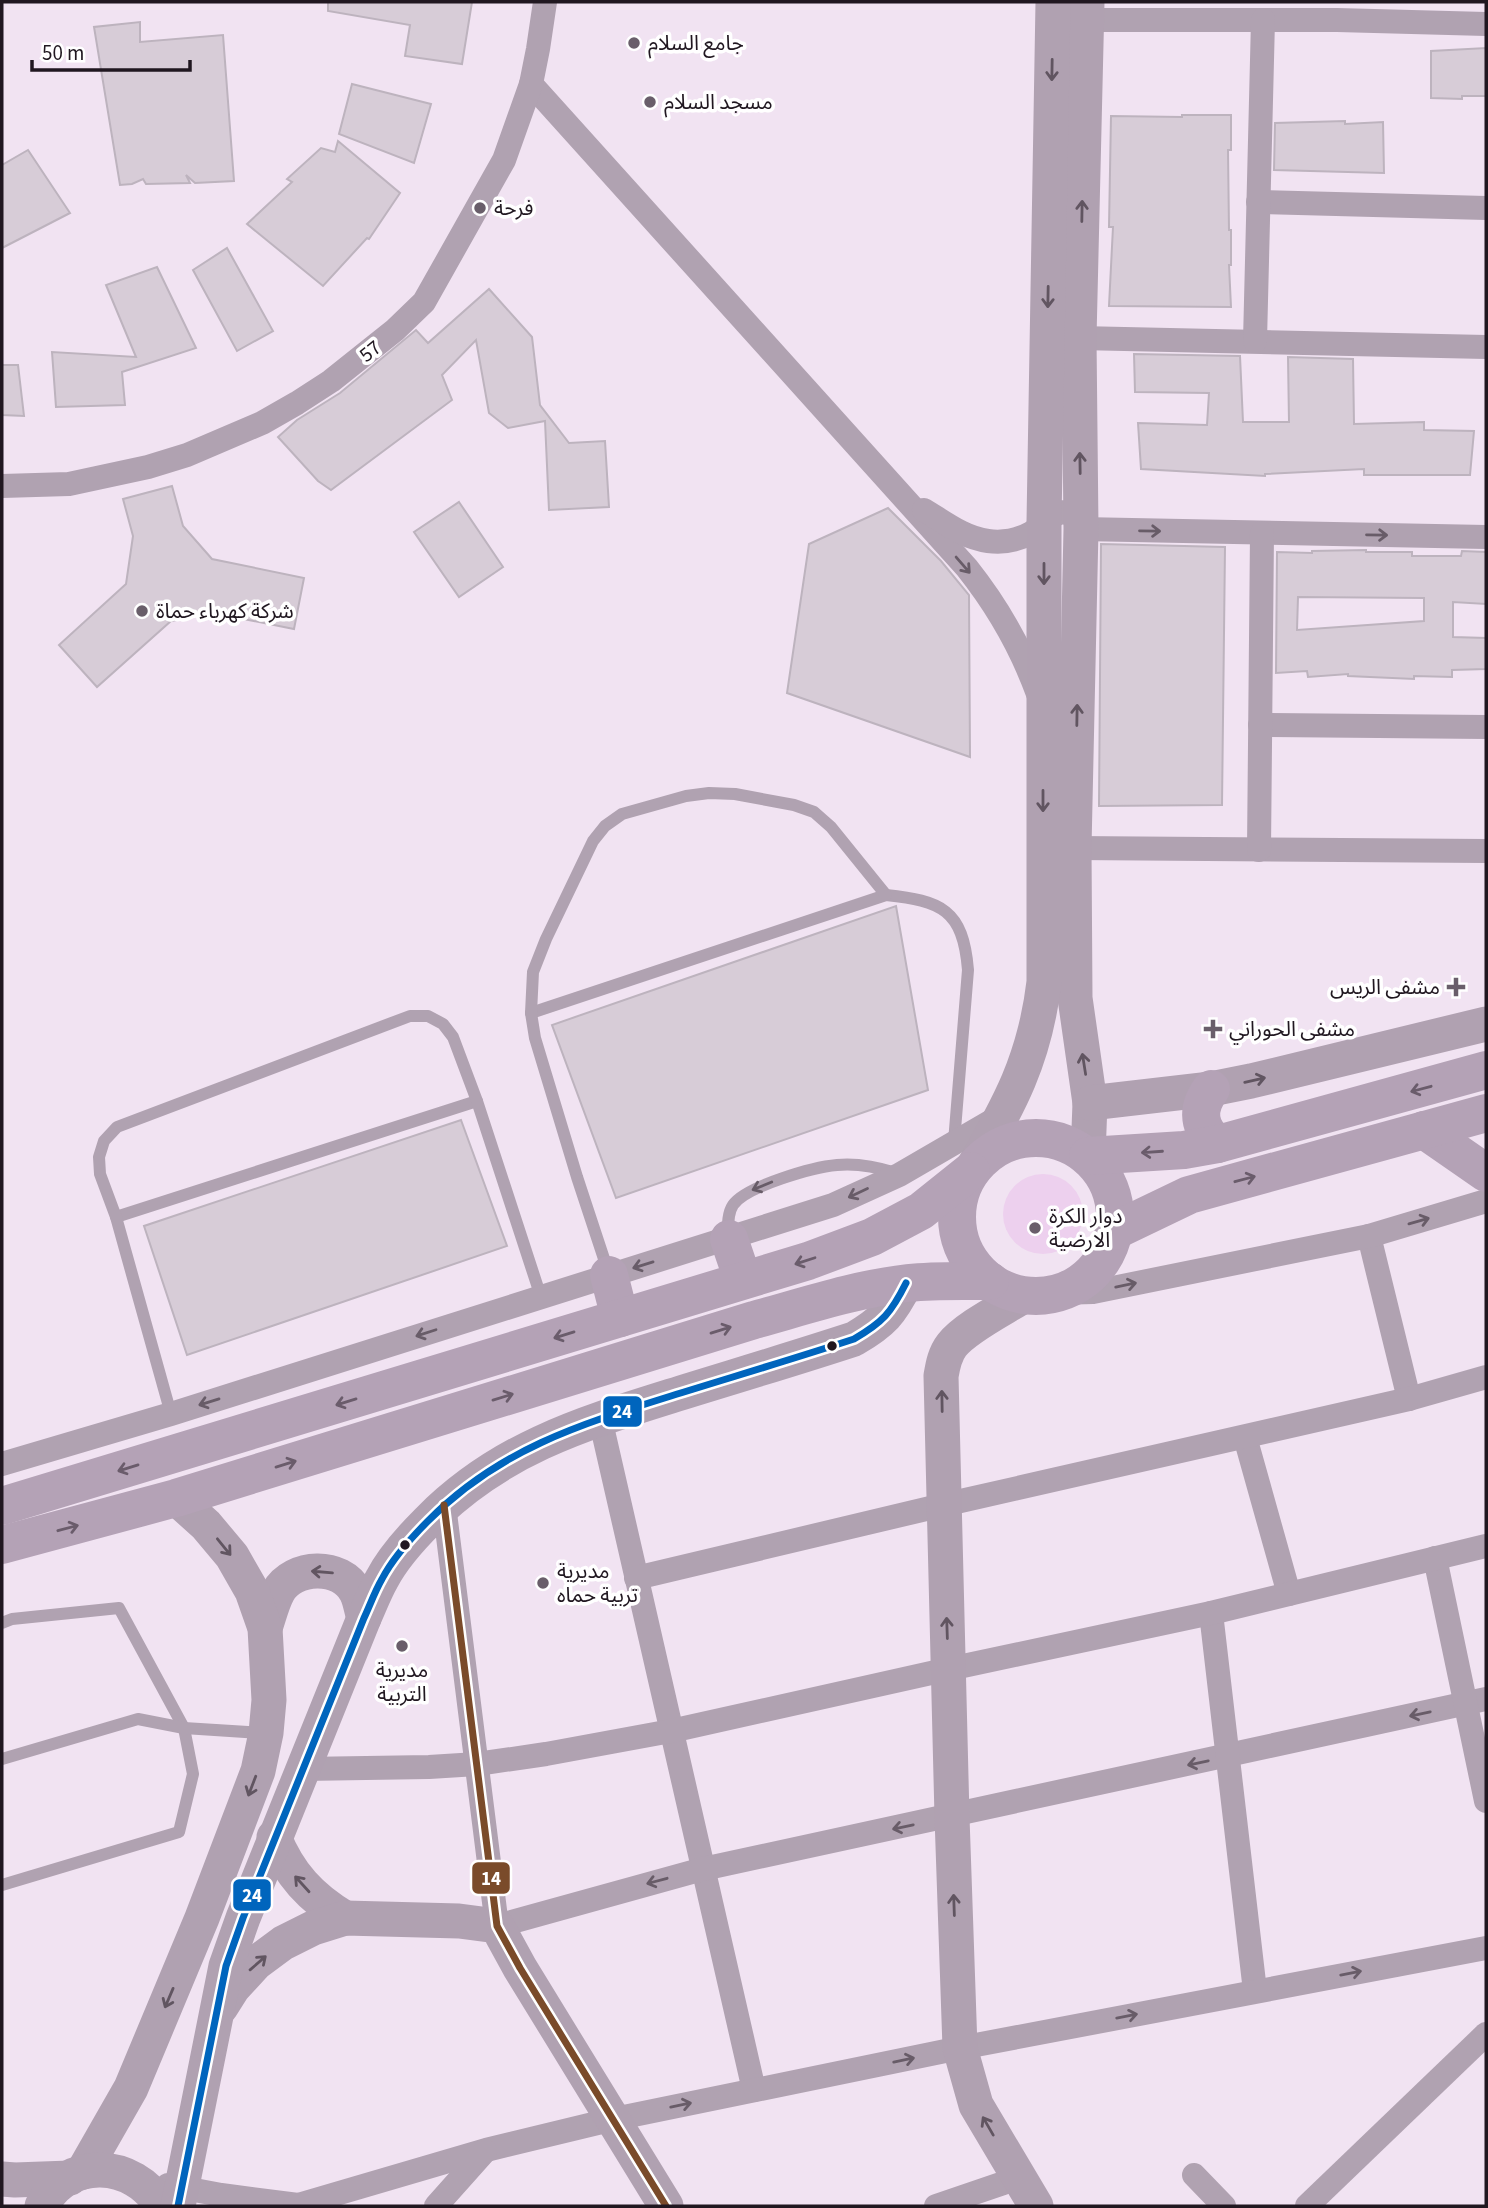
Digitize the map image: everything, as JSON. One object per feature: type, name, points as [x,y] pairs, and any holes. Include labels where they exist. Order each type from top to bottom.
[{"type":"main road","points":[[2,1506],[808,1261],[872,1237],[920,1211],[962,1156],[1004,1114],[1022,1076],[1035,1037],[1044,982],[1044,522],[1053,2]]},
{"type":"main road","points":[[1087,11],[1079,338],[1081,529],[1074,848],[1075,998],[1090,1103],[1088,1156]]},
{"type":"main road","points":[[1090,1103],[1251,1082],[1486,1024]]},
{"type":"main road","points":[[1088,1156],[1184,1150],[1218,1144],[1486,1070]]},
{"type":"main road","points":[[1211,1089],[1205,1097],[1200,1114],[1205,1132],[1218,1144]]},
{"type":"main road","points":[[1114,1231],[1189,1195],[1486,1112]]},
{"type":"main road","points":[[1424,1130],[1486,1173]]},
{"type":"main road","points":[[2,1545],[176,1499],[754,1320],[837,1297],[906,1283],[936,1281],[1025,1290],[1078,1284],[1095,1270],[1107,1252],[1114,1231],[1115,1211],[1111,1190],[1102,1172],[1088,1156],[1065,1143],[1039,1137],[1013,1141],[989,1153],[962,1156]]},
{"type":"main road","points":[[962,1156],[957,1218],[961,1242],[973,1264],[1025,1290]]},
{"type":"main road","points":[[729,1239],[743,1280]]},
{"type":"main road","points":[[609,1275],[620,1318]]},
{"type":"main road","points":[[2,2179],[76,2175],[100,2170],[117,2171],[134,2178],[154,2193],[174,2200],[204,2083],[226,1966],[274,1837],[383,1577],[413,1536],[444,1505],[481,1476],[517,1453],[557,1434],[600,1418],[854,1339],[886,1317],[894,1308],[906,1283]]},
{"type":"main road","points":[[1025,1290],[953,1344],[945,1357],[941,1376],[951,1817],[960,2048],[976,2105],[1027,2192]]},
{"type":"main road","points":[[42,2206],[55,2188],[76,2175],[131,2088],[202,1918],[258,1771],[266,1733],[270,1700],[265,1628],[251,1591],[232,1556],[206,1525],[176,1499]]},
{"type":"main road","points":[[265,1628],[279,1591],[289,1580],[302,1573],[317,1570],[332,1572],[345,1579],[355,1590],[364,1618]]},
{"type":"main road","points":[[274,1837],[290,1870],[301,1884],[314,1898],[345,1917]]},
{"type":"main road","points":[[215,2015],[233,1988],[256,1963],[283,1943],[313,1927],[345,1917],[497,1926],[666,2206]]},
{"type":"street","name":"57","points":[[2,486],[69,484],[109,477],[187,455],[262,423],[331,381],[364,356],[424,302],[504,160],[531,84],[545,2]]},
{"type":"street","points":[[1087,11],[1263,20],[1337,11],[1486,24]]},
{"type":"street","points":[[1255,341],[1263,20]]},
{"type":"street","points":[[531,84],[967,568],[998,609],[1022,653],[1043,708]]},
{"type":"street","points":[[1258,202],[1486,208]]},
{"type":"street","points":[[1079,338],[1486,347]]},
{"type":"street","points":[[901,496],[961,532],[989,541],[1023,537],[1058,513],[1075,517],[1081,529],[1486,537]]},
{"type":"street","points":[[1259,850],[1262,533]]},
{"type":"street","points":[[1260,725],[1486,727]]},
{"type":"street","points":[[1074,848],[1486,851]]},
{"type":"street","points":[[2,1464],[171,1414],[729,1239],[832,1205],[899,1175],[962,1156]]},
{"type":"street","points":[[1025,1290],[1093,1292],[1368,1236],[1486,1201]]},
{"type":"street","points":[[1368,1236],[1409,1399]]},
{"type":"street","points":[[636,1578],[1409,1399],[1486,1377]]},
{"type":"street","points":[[600,1418],[754,2090]]},
{"type":"street","points":[[1245,1437],[1289,1594]]},
{"type":"street","points":[[444,1505],[497,1926],[703,1869],[1476,1701]]},
{"type":"street","points":[[303,1769],[429,1768],[477,1764],[671,1731],[1211,1613],[1486,1546]]},
{"type":"street","points":[[1435,1558],[1476,1701],[1486,1801]]},
{"type":"street","points":[[1211,1613],[1255,1991]]},
{"type":"street","points":[[174,2200],[297,2205],[486,2150],[614,2119],[960,2048],[1486,1948]]},
{"type":"street","points":[[1307,2206],[1486,2034]]},
{"type":"street","points":[[436,2206],[486,2150]]},
{"type":"street","points":[[1194,2175],[1224,2206]]},
{"type":"street","points":[[936,2206],[1027,2192]]},
{"type":"lane","points":[[609,1275],[539,1051],[531,1013],[533,972],[593,841],[605,826],[622,814],[686,796],[735,794],[794,804],[814,812],[831,827],[886,895]]},
{"type":"lane","points":[[531,1013],[886,895],[917,898],[940,906],[959,926],[967,947],[962,1156]]},
{"type":"lane","points":[[171,1414],[116,1217],[100,1174],[99,1157],[104,1141],[117,1127],[410,1016],[428,1016],[443,1024],[453,1037],[477,1101],[541,1297]]},
{"type":"lane","points":[[116,1217],[477,1101]]},
{"type":"lane","points":[[729,1239],[728,1220],[733,1206],[757,1187],[821,1167],[839,1165],[871,1166],[899,1175]]},
{"type":"lane","points":[[2,1623],[12,1619],[119,1608],[184,1728],[193,1774],[179,1832],[2,1885]]},
{"type":"lane","points":[[2,1759],[138,1719],[184,1728],[266,1733]]},
{"type":"shaded area","points":[[1043,1174],[1058,1177],[1071,1186],[1080,1199],[1083,1214],[1080,1229],[1071,1242],[1058,1251],[1043,1254],[1028,1251],[1015,1242],[1006,1229],[1003,1214],[1006,1199],[1015,1186],[1028,1177]]},
{"type":"building","points":[[328,2],[472,2],[462,64],[405,56],[410,25],[328,11]]},
{"type":"building","points":[[140,22],[140,42],[223,35],[234,181],[195,183],[186,175],[190,183],[146,184],[143,179],[120,185],[94,27]]},
{"type":"building","points":[[1486,48],[1486,96],[1462,96],[1462,99],[1431,98],[1431,51]]},
{"type":"building","points":[[352,84],[431,104],[414,163],[339,134]]},
{"type":"building","points":[[1231,115],[1231,150],[1228,150],[1231,307],[1109,306],[1113,227],[1109,227],[1111,116]]},
{"type":"building","points":[[1345,121],[1345,124],[1383,122],[1384,173],[1274,170],[1275,123]]},
{"type":"building","points":[[338,141],[400,193],[369,239],[367,238],[323,286],[247,224],[292,182],[287,179],[321,148],[335,152]]},
{"type":"building","points":[[28,150],[70,213],[2,248],[2,165]]},
{"type":"building","points":[[227,248],[273,331],[237,351],[193,270]]},
{"type":"building","points":[[157,267],[196,348],[122,372],[125,405],[56,407],[52,352],[136,357],[106,285]]},
{"type":"building","points":[[489,289],[532,337],[540,405],[569,443],[605,441],[609,507],[549,510],[545,421],[508,428],[489,413],[476,340],[442,375],[452,400],[331,490],[318,481],[278,437],[297,420],[340,393],[416,330],[428,343]]},
{"type":"building","points":[[1134,354],[1240,356],[1243,422],[1289,422],[1288,357],[1353,359],[1354,424],[1424,422],[1424,430],[1474,431],[1470,475],[1364,475],[1364,469],[1265,476],[1141,469],[1138,423],[1207,425],[1209,393],[1135,392]]},
{"type":"building","points":[[2,365],[18,365],[24,416],[2,415]]},
{"type":"building","points":[[172,486],[183,526],[212,559],[304,578],[294,629],[213,613],[171,621],[97,687],[59,645],[126,584],[133,536],[123,499]]},
{"type":"building","points":[[459,502],[503,567],[459,597],[414,532]]},
{"type":"building","points":[[888,508],[941,561],[969,595],[970,757],[787,693],[809,544]]},
{"type":"building","points":[[1101,544],[1225,547],[1222,805],[1099,806]]},
{"type":"building","points":[[1462,551],[1486,552],[1486,604],[1453,602],[1453,637],[1486,638],[1486,669],[1452,670],[1452,677],[1414,676],[1414,679],[1348,674],[1308,677],[1307,671],[1276,673],[1277,552],[1412,552],[1412,556],[1461,556]],"holes":[[[1298,597],[1424,598],[1424,621],[1297,630]]]},
{"type":"building","points":[[896,906],[928,1090],[616,1198],[552,1025]]},
{"type":"building","points":[[461,1120],[507,1246],[187,1355],[144,1226]]},
{"type":"transit line","name":"24","points":[[178,2206],[226,1966],[364,1618],[379,1584],[397,1556],[455,1496],[511,1458],[604,1418],[854,1339],[885,1316],[906,1283]]},
{"type":"transit line","name":"14","points":[[444,1505],[497,1926],[666,2206]]},
{"type":"place","name":"جامع السلام","points":[[634,43]]},
{"type":"place","name":"مسجد السلام","points":[[650,102]]},
{"type":"place","name":"فرحة","points":[[480,208]]},
{"type":"place","name":"شركة كهرباء حماة","points":[[142,611]]},
{"type":"place","name":"مشفى الريس","points":[[1456,987]]},
{"type":"place","name":"مشفى الحوراني","points":[[1213,1029]]},
{"type":"place","name":"دوار الكرة الارضية","points":[[1035,1228]]},
{"type":"place","name":"مديرية تربية حماه","points":[[543,1583]]},
{"type":"place","name":"مديرية التربية","points":[[402,1646]]}]
